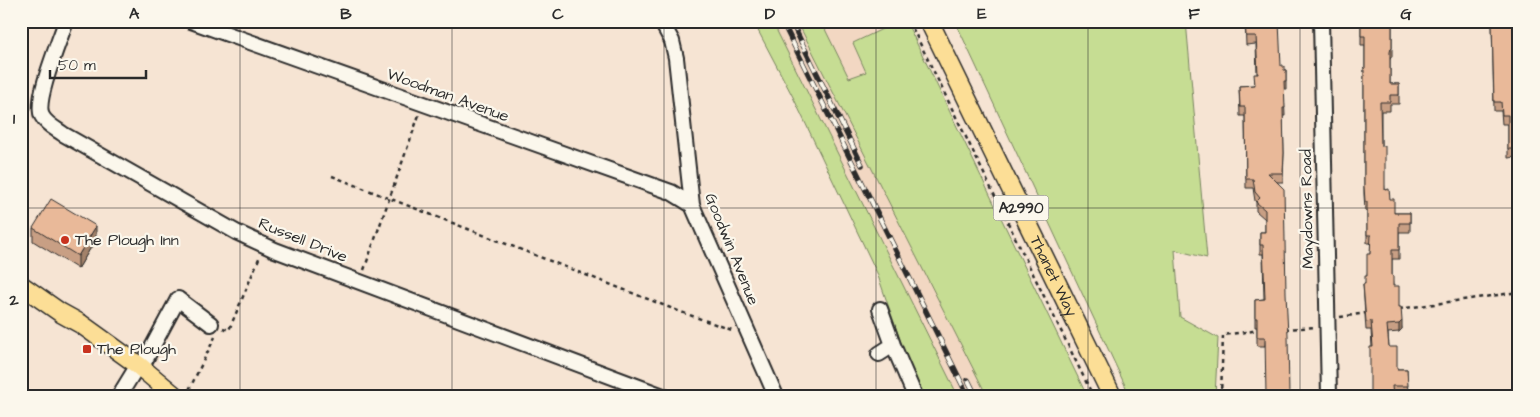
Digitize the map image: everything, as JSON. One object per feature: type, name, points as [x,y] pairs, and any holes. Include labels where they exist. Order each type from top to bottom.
[{"type":"main road","name":"Thanet Way","points":[[929,21],[1112,396]]},
{"type":"main road","points":[[21,285],[61,313],[81,324],[175,396]]},
{"type":"street","name":"Russell Drive","points":[[66,21],[42,93],[40,107],[42,115],[49,124],[72,139],[236,232],[264,245],[663,396]]},
{"type":"street","name":"Woodman Avenue","points":[[191,21],[671,192],[692,204]]},
{"type":"street","name":"Goodwin Avenue","points":[[661,21],[672,41],[676,58],[692,204],[776,396]]},
{"type":"street","name":"Maydowns Road","points":[[1321,21],[1328,396]]},
{"type":"street","points":[[119,396],[139,367],[178,299],[216,329]]},
{"type":"street","points":[[880,309],[915,396]]},
{"type":"street","points":[[879,354],[893,345]]},
{"type":"path","points":[[909,21],[1093,396]]},
{"type":"path","points":[[360,282],[422,104]]},
{"type":"path","points":[[332,176],[750,337]]},
{"type":"path","points":[[186,396],[216,329],[229,330],[264,245]]},
{"type":"path","points":[[1396,309],[1519,292]]},
{"type":"path","points":[[1283,329],[1317,327],[1327,319],[1366,313]]},
{"type":"path","points":[[1221,396],[1223,335],[1266,330]]},
{"type":"shaded area","points":[[753,21],[798,21],[1011,396],[922,396],[905,354],[877,273],[793,97]]},
{"type":"shaded area","points":[[821,21],[899,21],[853,43],[866,72],[848,78]]},
{"type":"green space","points":[[753,21],[772,21],[958,396],[922,396],[905,354],[877,273],[793,97]]},
{"type":"green space","points":[[797,21],[821,21],[849,78],[866,72],[853,43],[899,21],[906,21],[1087,396],[987,396]]},
{"type":"green space","points":[[955,21],[1186,21],[1207,258],[1175,250],[1180,317],[1218,338],[1215,396],[1130,396]]},
{"type":"building","points":[[1245,21],[1279,22],[1281,66],[1284,66],[1284,70],[1286,70],[1286,81],[1284,81],[1285,108],[1283,108],[1283,173],[1268,173],[1284,189],[1289,396],[1266,396],[1265,337],[1257,337],[1255,300],[1265,299],[1263,245],[1260,245],[1260,232],[1265,232],[1265,210],[1256,202],[1260,198],[1255,192],[1253,179],[1246,179],[1245,107],[1240,107],[1239,86],[1255,85],[1254,74],[1258,74],[1256,36],[1246,36]]},
{"type":"building","points":[[1361,21],[1392,21],[1390,84],[1399,84],[1399,95],[1390,95],[1390,102],[1380,102],[1381,146],[1385,146],[1385,190],[1389,189],[1390,199],[1394,199],[1394,213],[1410,213],[1410,223],[1399,223],[1399,250],[1392,250],[1393,286],[1399,286],[1399,307],[1401,307],[1402,321],[1399,324],[1387,325],[1389,347],[1397,347],[1397,369],[1407,369],[1408,386],[1392,386],[1393,396],[1370,396],[1370,347],[1373,347],[1371,321],[1366,322],[1363,284],[1365,284],[1365,276],[1367,276],[1367,254],[1370,254],[1371,235],[1367,235],[1367,202],[1365,202],[1364,186],[1365,36],[1361,36]]},
{"type":"building","points":[[1513,21],[1515,109],[1519,109],[1519,163],[1517,163],[1516,149],[1508,149],[1508,115],[1502,115],[1501,102],[1494,102],[1492,22]]},
{"type":"building","points":[[51,199],[96,226],[78,256],[33,228]]},
{"type":"building","points":[[1519,298],[1519,339],[1518,339]]},
{"type":"building","points":[[1515,368],[1519,368],[1519,396],[1511,396],[1511,389],[1514,389]]},
{"type":"railway","points":[[782,21],[968,396]]},
{"type":"railway","points":[[791,21],[862,165]]},
{"type":"railway","points":[[968,380],[976,396]]},
{"type":"place","name":"The Plough Inn","points":[[65,240]]},
{"type":"place","name":"The Plough","points":[[87,349]]}]
